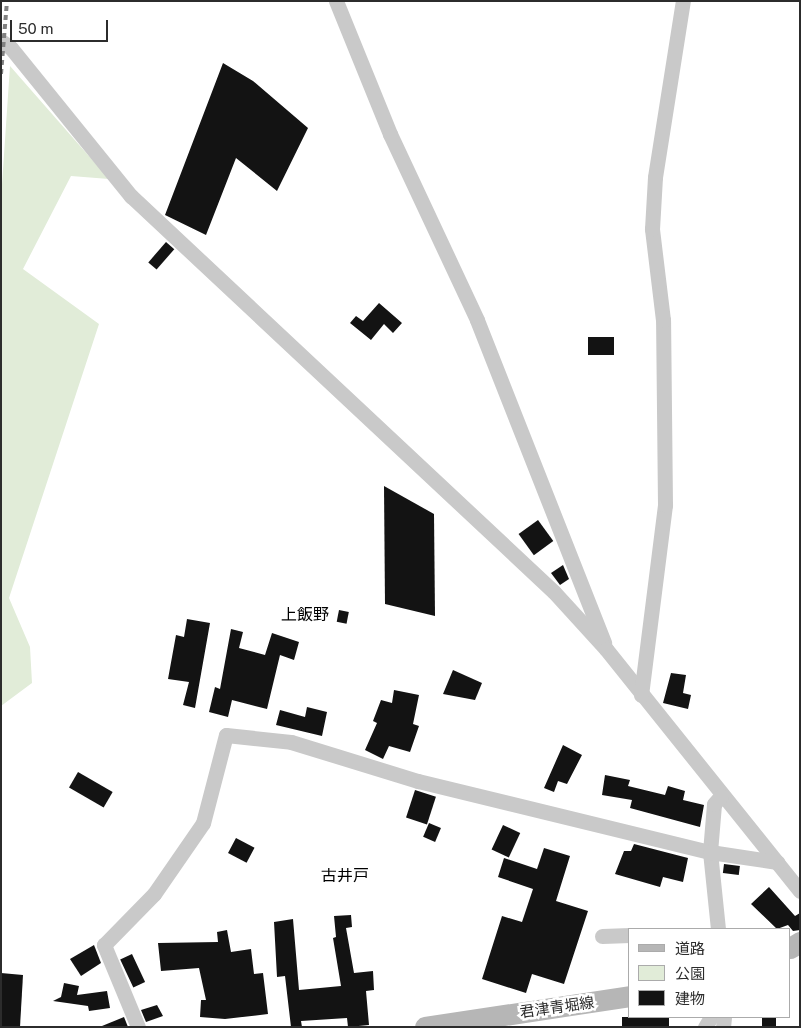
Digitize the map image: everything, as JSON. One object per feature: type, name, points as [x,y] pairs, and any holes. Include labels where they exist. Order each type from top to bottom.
[{"type":"main road","name":"君津青堀線","points":[[425,1027],[628,996]]},
{"type":"street","points":[[336,1],[386,126],[477,320],[606,649]]},
{"type":"street","points":[[641,695],[665,505],[663,320],[652,229],[655,177],[683,1]]},
{"type":"street","points":[[1,41],[17,55],[131,196],[507,545],[606,649],[721,796],[800,891]]},
{"type":"street","points":[[138,1027],[104,945],[154,894],[203,823],[226,735],[291,742],[418,781],[710,852],[777,862]]},
{"type":"street","points":[[718,928],[710,852],[714,804],[721,796]]},
{"type":"street","points":[[602,936],[628,935]]},
{"type":"green space","points":[[10,66],[109,179],[71,176],[23,269],[99,324],[9,598],[30,647],[32,683],[1,706],[1,199]]},
{"type":"building","points":[[223,63],[253,81],[308,128],[277,191],[236,158],[206,235],[165,215]]},
{"type":"building","points":[[166,242],[174,249],[157,270],[148,262]]},
{"type":"building","points":[[379,303],[402,323],[393,333],[384,324],[371,340],[350,323],[356,316],[363,321]]},
{"type":"building","points":[[588,337],[614,337],[614,355],[588,355]]},
{"type":"building","points":[[384,486],[434,514],[435,616],[385,604]]},
{"type":"building","points":[[538,520],[553,541],[534,555],[519,534]]},
{"type":"building","points":[[563,565],[569,579],[560,585],[551,573]]},
{"type":"building","points":[[339,610],[349,612],[347,624],[337,622]]},
{"type":"building","points":[[187,619],[210,623],[195,708],[183,705],[189,682],[168,679],[176,635],[184,637]]},
{"type":"building","points":[[231,629],[243,632],[239,648],[265,655],[272,633],[299,642],[294,660],[280,655],[267,709],[232,700],[228,717],[209,712],[215,687],[220,689]]},
{"type":"building","points":[[453,670],[482,683],[475,700],[443,694]]},
{"type":"building","points":[[671,673],[686,675],[683,693],[691,695],[688,709],[663,703]]},
{"type":"building","points":[[394,690],[419,695],[413,724],[419,726],[410,752],[389,746],[383,759],[365,750],[377,723],[373,721],[381,700],[392,703]]},
{"type":"building","points":[[307,707],[327,712],[322,736],[276,725],[280,710],[305,717]]},
{"type":"building","points":[[563,745],[582,755],[567,784],[558,781],[554,792],[544,788]]},
{"type":"building","points":[[78,772],[113,792],[104,808],[69,788]]},
{"type":"building","points":[[605,775],[630,780],[628,786],[665,795],[668,786],[685,791],[683,800],[704,805],[700,827],[630,808],[632,800],[602,795]]},
{"type":"building","points":[[415,790],[436,797],[427,824],[406,818]]},
{"type":"building","points":[[429,823],[441,828],[435,842],[423,837]]},
{"type":"building","points":[[503,825],[520,833],[509,858],[492,849]]},
{"type":"building","points":[[236,838],[255,848],[247,863],[228,853]]},
{"type":"building","points":[[634,844],[688,858],[683,882],[663,877],[660,887],[615,874],[624,851],[631,851]]},
{"type":"building","points":[[544,848],[570,856],[556,901],[588,911],[564,984],[532,974],[526,993],[482,979],[502,916],[522,922],[533,889],[498,877],[504,858],[537,869]]},
{"type":"building","points":[[724,864],[740,866],[739,875],[723,873]]},
{"type":"building","points":[[769,887],[795,916],[800,913],[800,930],[793,931],[788,925],[776,928],[751,904]]},
{"type":"building","points":[[351,915],[352,927],[346,928],[354,973],[373,971],[374,990],[366,991],[369,1025],[348,1027],[347,1018],[301,1021],[302,1027],[291,1027],[285,976],[277,977],[274,922],[293,919],[299,990],[341,986],[333,938],[336,937],[334,916]]},
{"type":"building","points":[[227,930],[231,952],[251,949],[254,974],[263,973],[268,1014],[225,1019],[200,1017],[201,1000],[206,1000],[199,968],[161,971],[158,943],[218,942],[217,932]]},
{"type":"building","points":[[94,945],[101,963],[81,976],[70,959]]},
{"type":"building","points":[[132,954],[145,982],[133,988],[120,959]]},
{"type":"building","points":[[1,973],[23,975],[20,1027],[1,1027]]},
{"type":"building","points":[[64,983],[79,986],[77,995],[107,991],[110,1008],[89,1011],[88,1006],[53,1001],[61,997]]},
{"type":"building","points":[[157,1005],[163,1016],[146,1022],[141,1010]]},
{"type":"building","points":[[124,1017],[128,1027],[102,1027],[102,1026]]},
{"type":"building","points":[[622,1017],[669,1018],[669,1027],[622,1027]]},
{"type":"building","points":[[762,1018],[776,1018],[776,1027],[762,1027]]},
{"type":"railway","points":[[1,74],[7,1]]},
{"type":"district","name":"上飯野","points":[[305,615]]},
{"type":"district","name":"古井戸","points":[[345,876]]}]
